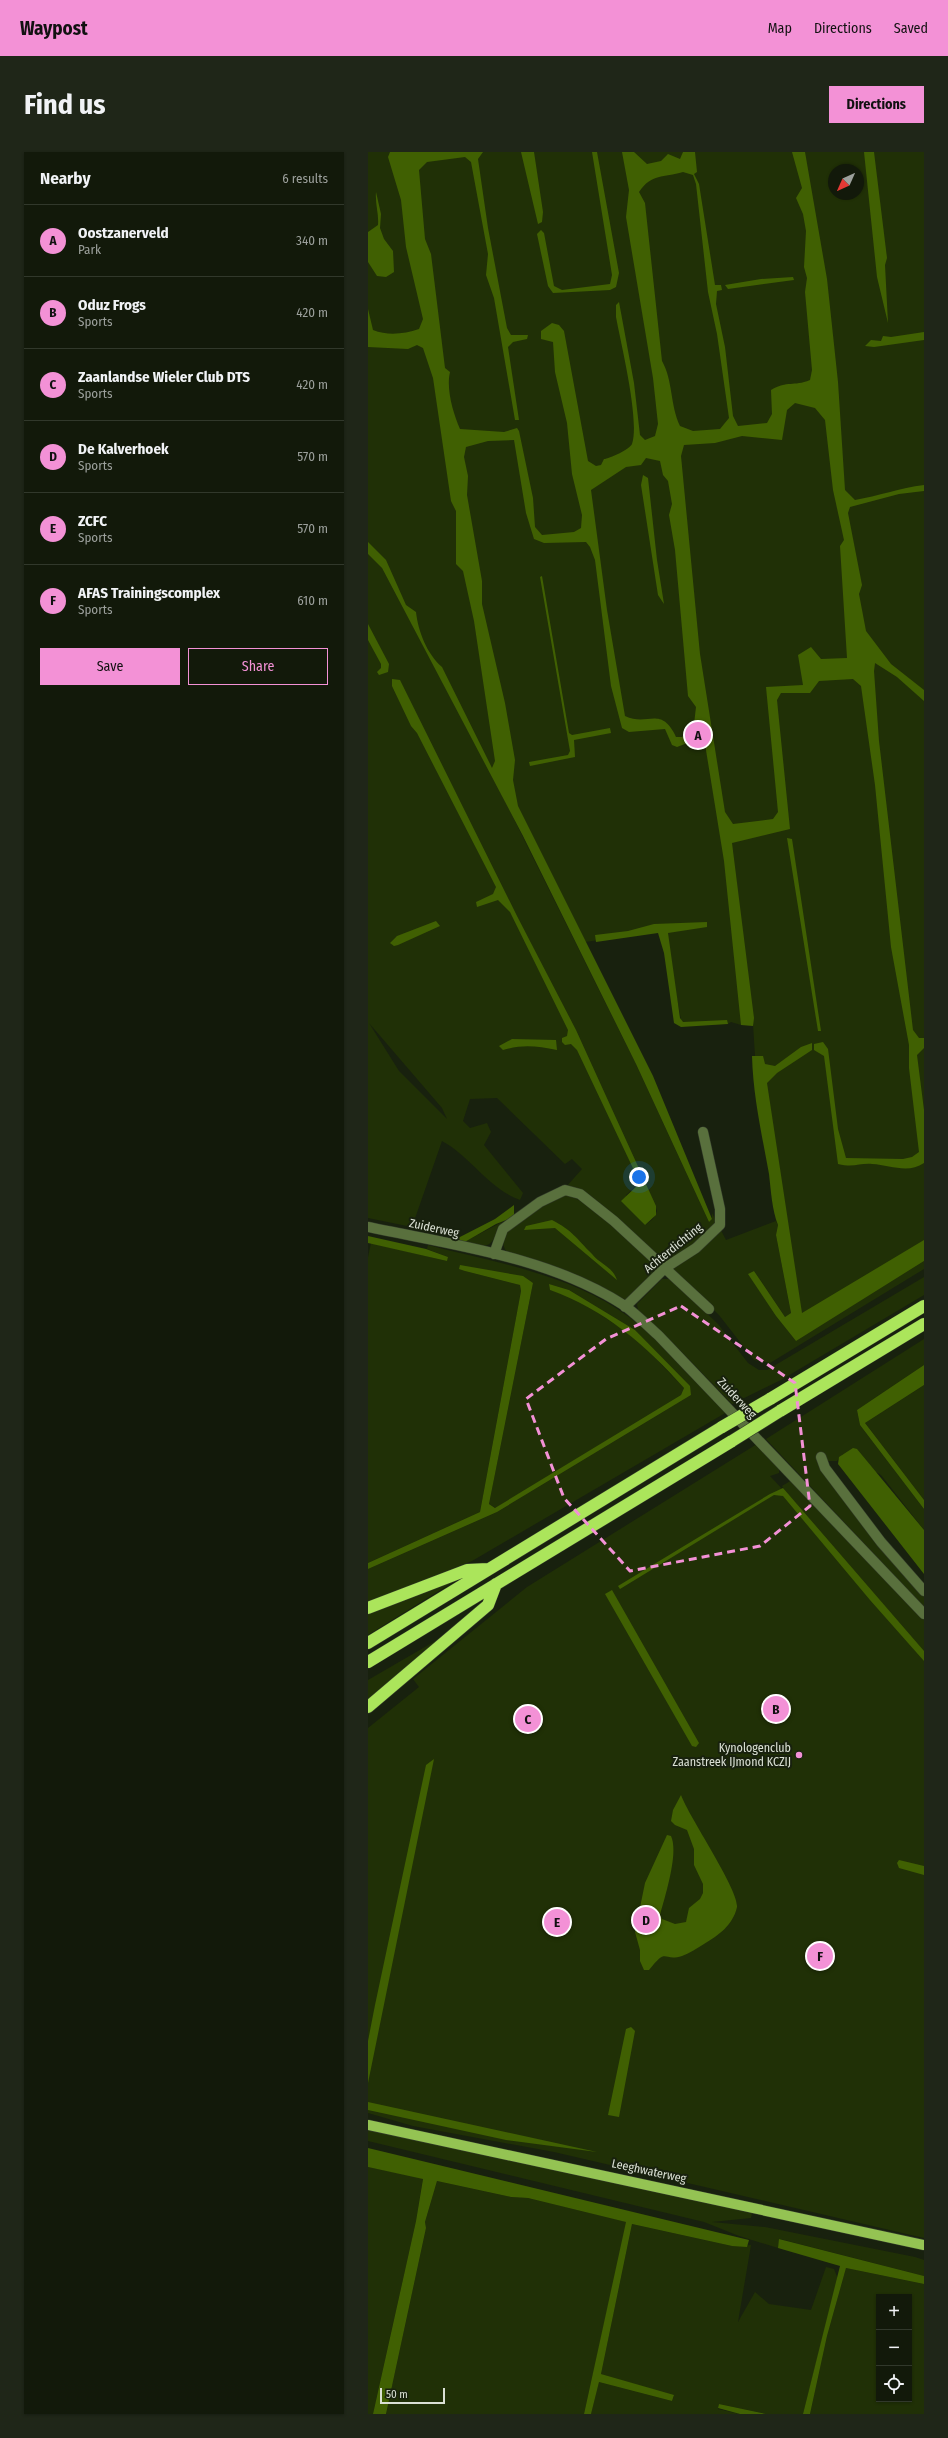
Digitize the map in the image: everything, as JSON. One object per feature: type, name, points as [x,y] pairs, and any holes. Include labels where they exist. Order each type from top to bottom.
[{"type":"highway","points":[[368,1643],[722,1427],[924,1306]]},
{"type":"highway","points":[[368,1662],[924,1324]]},
{"type":"highway","points":[[368,1608],[467,1570],[489,1569]]},
{"type":"highway","points":[[368,1707],[488,1605],[496,1584]]},
{"type":"main road","name":"Leeghwaterweg","points":[[368,2125],[924,2245]]},
{"type":"street","name":"Achterdichting","points":[[625,1307],[665,1268],[696,1248],[720,1225],[720,1209],[703,1132]]},
{"type":"street","points":[[494,1254],[503,1229],[540,1202],[565,1190],[580,1194],[614,1221],[709,1309]]},
{"type":"street","name":"Zuiderweg","points":[[368,1227],[494,1254],[575,1281],[625,1307],[660,1336],[924,1614]]},
{"type":"street","points":[[821,1457],[825,1468],[881,1542],[924,1591]]},
{"type":"highlighted area","points":[[681,1306],[795,1383],[810,1506],[760,1546],[630,1571],[564,1498],[526,1399],[606,1339]]},
{"type":"shaded area","points":[[368,152],[924,152],[924,1260],[843,1311],[924,1261],[924,1269],[770,1363],[754,1360],[719,1315],[675,1271],[590,1195],[566,1187],[582,1169],[572,1159],[565,1164],[497,1098],[470,1099],[463,1121],[470,1128],[487,1123],[491,1132],[484,1145],[523,1193],[520,1200],[499,1188],[462,1155],[442,1141],[412,1227],[368,1218],[368,554],[382,568],[479,751],[404,602],[368,544]],"holes":[[[500,791],[585,942],[664,931],[682,1025],[728,1024],[731,1022],[741,1025],[742,1020],[753,1024],[755,1056],[796,1341],[776,1316],[749,1274],[754,1271],[785,1317],[791,1313],[776,1235],[778,1225],[776,1221],[726,1240],[712,1213],[712,1219],[709,1222],[636,1064]],[[369,1023],[442,1108],[447,1119],[399,1071]],[[644,1179],[657,1211],[653,1219],[645,1225],[635,1214],[626,1195]]]},
{"type":"shaded area","points":[[390,152],[483,152],[478,159],[488,228],[507,328],[511,335],[528,335],[527,339],[513,342],[508,347],[519,420],[515,420],[494,298],[486,275],[488,254],[471,162],[465,157],[427,162],[419,170],[425,239],[431,254],[445,368],[450,372],[449,386],[457,423],[460,429],[504,432],[517,428],[519,431],[533,498],[535,527],[542,535],[574,532],[581,528],[582,515],[572,474],[567,423],[555,372],[553,342],[541,339],[541,331],[552,323],[559,325],[564,331],[588,461],[596,466],[601,465],[604,459],[619,453],[632,444],[634,418],[616,317],[616,305],[619,302],[634,383],[640,435],[645,440],[655,436],[658,424],[653,378],[626,217],[629,190],[622,152],[634,152],[647,164],[661,161],[668,154],[680,159],[683,152],[695,152],[697,172],[694,174],[699,184],[715,285],[721,285],[722,290],[717,291],[716,304],[725,347],[733,416],[738,426],[767,423],[772,414],[771,390],[782,385],[810,380],[812,370],[805,292],[807,278],[804,267],[806,231],[803,214],[796,198],[802,188],[792,152],[805,152],[827,279],[838,382],[845,490],[855,500],[924,485],[924,491],[899,494],[850,507],[848,513],[862,585],[859,594],[866,631],[891,664],[924,690],[924,701],[897,677],[875,663],[874,671],[879,741],[913,1030],[919,1038],[924,1038],[924,1048],[917,1055],[924,1110],[924,1163],[912,1168],[899,1168],[872,1164],[848,1166],[838,1164],[824,1056],[814,1050],[814,1044],[823,1042],[828,1049],[838,1129],[846,1158],[903,1159],[912,1157],[919,1152],[909,1068],[909,1045],[891,947],[875,785],[861,686],[853,679],[819,681],[810,693],[781,693],[777,700],[790,829],[732,843],[754,1018],[753,1026],[741,1025],[724,861],[705,744],[698,739],[677,747],[672,745],[665,729],[629,732],[622,728],[611,686],[595,560],[590,547],[586,542],[544,543],[534,539],[526,513],[514,440],[488,441],[466,447],[464,457],[468,476],[467,495],[482,581],[482,604],[505,703],[515,760],[513,780],[518,806],[653,1076],[712,1219],[709,1222],[636,1064],[523,836],[382,568],[368,554],[368,542],[386,560],[406,605],[416,612],[424,642],[432,656],[442,667],[492,768],[495,761],[474,621],[463,571],[456,564],[456,511],[451,501],[433,378],[423,348],[417,345],[408,349],[368,347],[368,309],[373,330],[384,333],[402,333],[419,329],[423,319],[406,247],[401,200],[388,157]],"holes":[[[683,172],[693,175],[696,184],[708,292],[717,334],[729,418],[720,429],[693,431],[680,426],[666,368],[662,361],[645,203],[639,192],[653,179]],[[795,403],[815,408],[825,420],[833,490],[844,540],[840,546],[847,658],[821,659],[811,647],[798,655],[803,685],[766,687],[778,812],[773,819],[733,824],[725,812],[700,654],[681,456],[684,445],[715,443],[742,436],[782,440],[787,410]],[[646,458],[660,461],[663,475],[668,481],[672,504],[669,515],[675,550],[688,696],[696,707],[694,724],[682,737],[676,737],[670,727],[659,719],[633,719],[625,716],[607,610],[591,490],[626,467],[641,465]]]},
{"type":"shaded area","points":[[521,152],[534,152],[543,212],[542,222],[538,224]]},
{"type":"shaded area","points":[[592,152],[597,152],[619,273],[616,287],[610,290],[553,293],[548,286],[537,234],[541,230],[544,233],[554,286],[562,290],[610,284],[612,275]]},
{"type":"shaded area","points":[[864,152],[874,152],[887,258],[885,265],[888,323],[877,277]]},
{"type":"shaded area","points":[[376,192],[381,214],[380,228],[384,239],[393,251],[394,272],[386,277],[377,276],[368,262],[368,232],[378,225]]},
{"type":"shaded area","points":[[793,277],[794,280],[728,289],[725,285],[761,279]]},
{"type":"shaded area","points":[[924,332],[924,340],[874,347],[865,346],[871,340],[881,341],[883,336],[891,337]]},
{"type":"shaded area","points":[[643,475],[648,478],[657,560],[664,604],[658,595],[641,485]]},
{"type":"shaded area","points":[[542,576],[569,733],[572,735],[610,728],[611,733],[574,740],[575,757],[530,766],[529,762],[568,755],[570,751],[540,577]]},
{"type":"shaded area","points":[[368,624],[389,664],[388,672],[379,675],[377,672],[381,668],[381,664],[368,640]]},
{"type":"shaded area","points":[[392,679],[400,680],[517,916],[576,1030],[656,1206],[656,1215],[645,1225],[621,1201],[640,1183],[577,1050],[571,1044],[565,1045],[562,1042],[562,1038],[567,1036],[568,1030],[510,912],[498,900],[477,907],[476,902],[493,894],[496,887],[417,733],[411,726],[392,686]]},
{"type":"shaded area","points":[[787,838],[792,839],[821,1031],[818,1031]]},
{"type":"shaded area","points":[[436,921],[440,926],[398,945],[394,946],[390,943],[397,936]]},
{"type":"shaded area","points":[[707,922],[707,927],[668,933],[680,1018],[683,1022],[727,1020],[728,1024],[681,1027],[674,1023],[664,953],[658,933],[596,942],[595,935],[628,931],[654,924]]},
{"type":"shaded area","points":[[512,1039],[556,1040],[557,1050],[530,1046],[503,1050],[499,1046]]},
{"type":"shaded area","points":[[812,1043],[812,1050],[777,1073],[767,1083],[802,1313],[924,1240],[924,1261],[796,1341],[776,1316],[748,1274],[754,1271],[785,1317],[791,1313],[776,1235],[778,1225],[773,1207],[769,1174],[756,1101],[752,1056],[763,1056],[765,1064],[775,1066],[801,1047]]},
{"type":"shaded area","points":[[563,1195],[575,1198],[600,1214],[613,1224],[658,1266],[658,1271],[626,1300],[595,1284],[507,1252],[503,1244],[503,1240],[509,1230],[532,1212]]},
{"type":"shaded area","points":[[514,1205],[514,1217],[496,1224],[463,1243],[458,1238],[495,1219]]},
{"type":"shaded area","points":[[552,1220],[574,1235],[595,1258],[615,1275],[617,1280],[555,1228],[524,1230],[526,1226]]},
{"type":"shaded area","points":[[502,1222],[491,1243],[483,1246],[468,1245],[466,1241]]},
{"type":"shaded area","points":[[368,1236],[426,1249],[448,1257],[447,1261],[368,1243]]},
{"type":"shaded area","points":[[371,1243],[447,1261],[448,1257],[427,1249],[428,1245],[506,1264],[558,1280],[583,1290],[606,1302],[629,1317],[655,1339],[727,1412],[472,1561],[368,1603],[368,1569],[497,1512],[691,1395],[635,1330],[569,1290],[549,1284],[550,1290],[575,1298],[636,1338],[684,1388],[681,1395],[496,1508],[489,1504],[533,1283],[465,1271],[520,1285],[521,1291],[480,1512],[368,1563],[368,1257]]},
{"type":"shaded area","points":[[460,1265],[523,1276],[533,1283],[489,1504],[495,1508],[681,1395],[684,1388],[655,1358],[623,1330],[589,1307],[550,1290],[549,1284],[569,1290],[635,1330],[690,1386],[691,1395],[497,1512],[368,1569],[368,1563],[480,1512],[521,1291],[520,1285],[459,1269]]},
{"type":"shaded area","points":[[924,1277],[924,1295],[781,1380],[732,1404],[673,1343],[638,1310],[637,1304],[662,1279],[671,1279],[718,1324],[748,1363],[759,1370],[767,1370]]},
{"type":"shaded area","points":[[924,1339],[924,1365],[857,1410],[860,1425],[924,1509],[924,1530],[881,1475],[843,1454],[837,1461],[819,1461],[924,1595],[924,1607],[766,1439]]},
{"type":"shaded area","points":[[924,1365],[924,1385],[865,1423],[924,1500],[924,1509],[860,1425],[857,1410]]},
{"type":"shaded area","points":[[924,1385],[924,1500],[865,1423]]},
{"type":"shaded area","points":[[757,1444],[779,1468],[779,1473],[770,1476],[786,1493],[782,1486],[792,1480],[924,1617],[924,2238],[554,2152],[413,2126],[368,2113],[368,1728],[419,1687],[413,1679],[527,1587]]},
{"type":"shaded area","points":[[853,1448],[857,1449],[924,1530],[924,1574],[838,1464],[839,1457]]},
{"type":"shaded area","points":[[783,1488],[924,1651],[924,1661],[870,1600],[783,1496],[774,1495],[620,1589],[618,1586],[770,1494]]},
{"type":"shaded area","points":[[466,1574],[368,1635],[368,1613]]},
{"type":"shaded area","points":[[612,1590],[699,1743],[696,1747],[692,1746],[605,1594]]},
{"type":"shaded area","points":[[449,1633],[368,1701],[368,1680]]},
{"type":"shaded area","points":[[434,1759],[368,2083],[368,2041],[375,2005],[426,1765]]},
{"type":"shaded area","points":[[681,1795],[730,1885],[737,1907],[729,1924],[715,1937],[682,1956],[665,1956],[659,1959],[649,1970],[644,1970],[640,1961],[640,1950],[635,1932],[645,1883],[667,1835],[671,1836],[673,1853],[668,1886],[660,1915],[662,1919],[675,1924],[686,1922],[689,1908],[700,1899],[703,1893],[703,1884],[694,1865],[694,1849],[687,1830],[675,1825],[671,1821],[673,1810]]},
{"type":"shaded area","points":[[899,1860],[924,1866],[924,1875],[899,1868],[897,1863]]},
{"type":"shaded area","points":[[631,2027],[635,2031],[619,2117],[608,2115],[626,2029]]},
{"type":"shaded area","points":[[368,2102],[597,2152],[506,2140],[368,2110]]},
{"type":"shaded area","points":[[368,2129],[752,2213],[751,2218],[712,2222],[765,2227],[915,2257],[924,2260],[924,2276],[780,2239],[778,2248],[739,2236],[704,2222],[368,2141]]},
{"type":"shaded area","points":[[368,2148],[749,2240],[747,2247],[732,2246],[632,2224],[601,2374],[674,2395],[672,2401],[599,2382],[591,2414],[584,2414],[626,2222],[528,2198],[511,2197],[437,2181],[425,2222],[426,2228],[386,2414],[373,2414],[416,2221],[423,2179],[368,2167]]},
{"type":"shaded area","points":[[368,2167],[423,2178],[416,2221],[373,2414],[368,2414]]},
{"type":"shaded area","points":[[437,2181],[511,2197],[528,2198],[627,2222],[584,2414],[386,2414],[426,2228],[425,2222]]},
{"type":"shaded area","points":[[632,2224],[732,2246],[751,2245],[738,2322],[755,2292],[769,2304],[811,2310],[826,2267],[834,2269],[838,2279],[803,2414],[766,2414],[719,2404],[718,2409],[740,2414],[591,2414],[599,2382],[672,2401],[674,2396],[601,2374]]},
{"type":"shaded area","points":[[779,2239],[924,2276],[924,2284],[846,2268],[827,2336],[810,2414],[803,2414],[840,2266],[778,2248]]},
{"type":"shaded area","points":[[846,2268],[924,2284],[924,2414],[810,2414],[827,2336]]},
{"type":"shaded area","points":[[719,2404],[766,2414],[740,2414],[718,2408]]},
{"type":"place","name":"Oostzanerveld","points":[[698,735]]},
{"type":"place","name":"Oduz Frogs","points":[[776,1709]]},
{"type":"place","name":"Zaanlandse Wieler Club DTS","points":[[528,1719]]},
{"type":"place","name":"Kynologenclub Zaanstreek IJmond KCZIJ","points":[[799,1755]]},
{"type":"place","name":"De Kalverhoek","points":[[646,1920]]},
{"type":"place","name":"ZCFC","points":[[557,1922]]},
{"type":"place","name":"AFAS Trainingscomplex","points":[[820,1956]]}]
